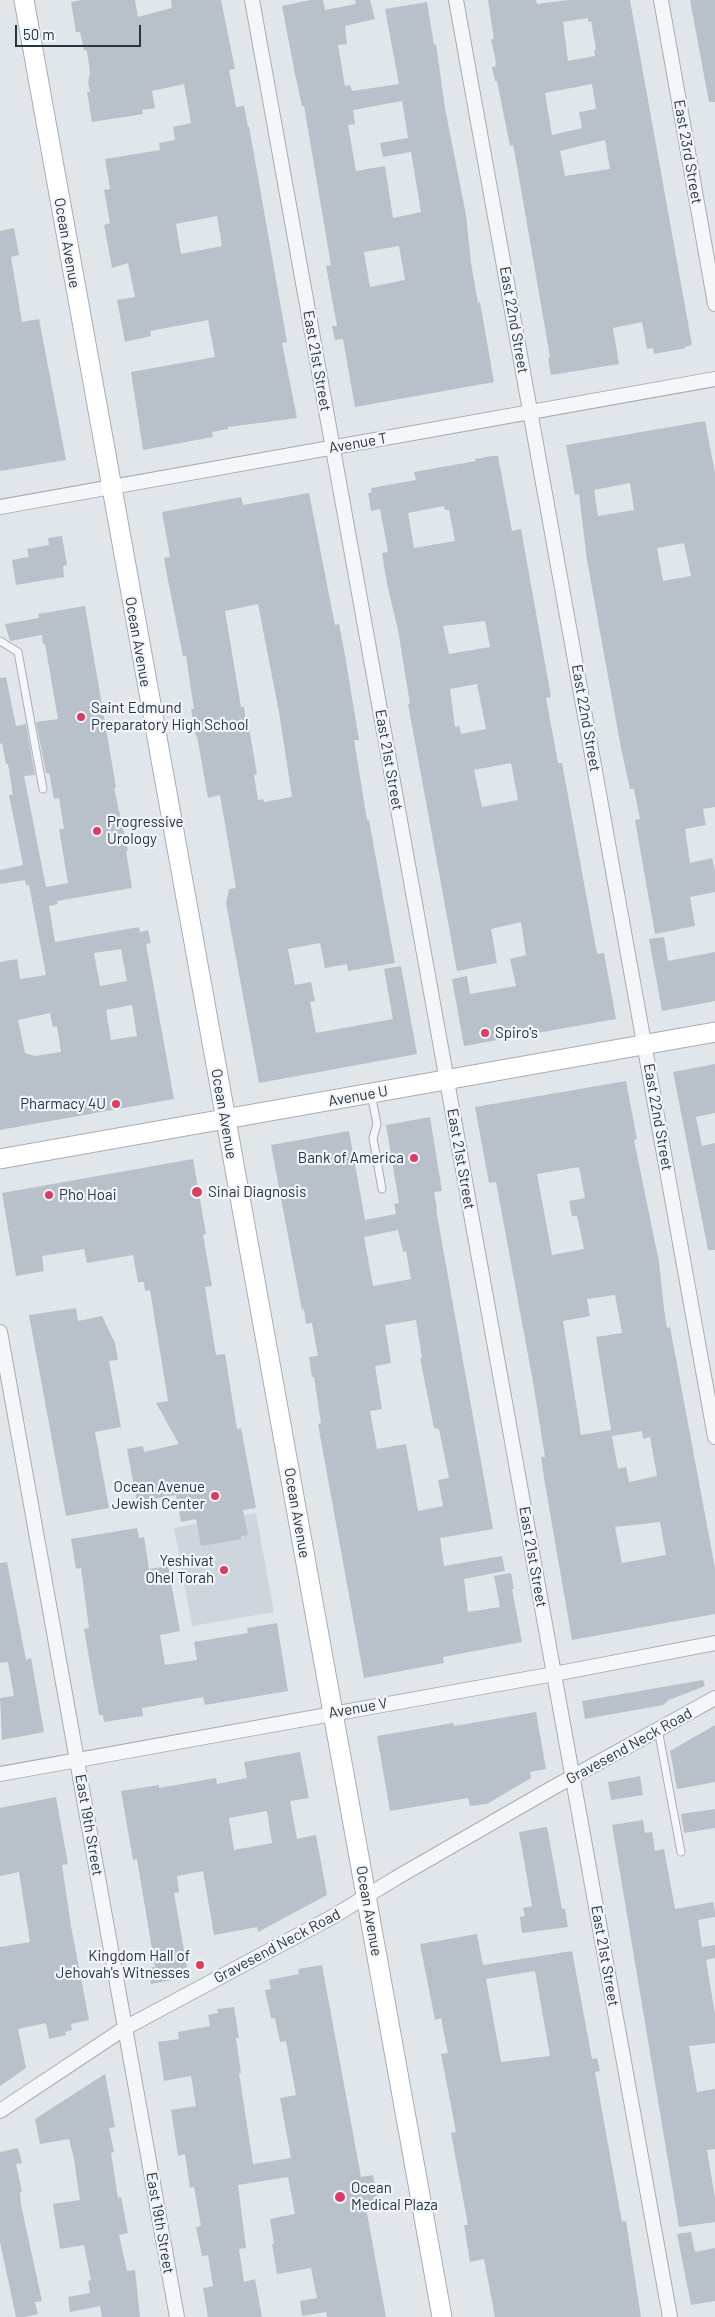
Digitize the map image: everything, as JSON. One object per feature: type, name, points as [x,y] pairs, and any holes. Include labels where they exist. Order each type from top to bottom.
[{"type":"main road","name":"Ocean Avenue","points":[[24,0],[110,487],[442,2317]]},
{"type":"main road","name":"Avenue U","points":[[0,1159],[715,1032]]},
{"type":"street","name":"East 21st Street","points":[[252,0],[670,2317]]},
{"type":"street","name":"East 22nd Street","points":[[456,0],[715,1437]]},
{"type":"street","name":"East 23rd Street","points":[[661,0],[715,304]]},
{"type":"street","name":"Avenue T","points":[[0,507],[715,379]]},
{"type":"street","name":"East 19th Street","points":[[0,1332],[177,2317]]},
{"type":"street","name":"Avenue V","points":[[0,1774],[333,1712],[554,1674],[715,1642]]},
{"type":"street","name":"Gravesend Neck Road","points":[[0,2111],[125,2028],[334,1916],[573,1777],[715,1698]]},
{"type":"lane","points":[[0,641],[18,652],[43,789]]},
{"type":"lane","points":[[371,1094],[377,1124],[373,1138],[382,1189]]},
{"type":"lane","points":[[658,1729],[681,1852]]},
{"type":"shaded area","name":"Yeshivat Ohel Torah","points":[[256,1513],[274,1612],[192,1626],[174,1528]]},
{"type":"building","points":[[82,0],[135,0],[138,17],[172,8],[171,0],[221,0],[235,69],[229,70],[236,107],[244,106],[249,126],[287,342],[282,343],[297,418],[228,427],[228,429],[212,432],[213,437],[143,450],[131,372],[215,357],[208,320],[150,331],[151,336],[125,342],[117,300],[135,297],[128,263],[112,268],[104,225],[110,223],[104,190],[110,189],[105,159],[160,150],[159,143],[175,140],[173,127],[191,123],[184,84],[152,91],[155,108],[142,110],[143,114],[92,122],[87,92],[90,92],[88,82],[90,72],[87,51],[84,50],[80,32],[76,32],[71,2]],"holes":[[[217,216],[222,246],[181,254],[176,224]]]},
{"type":"building","points":[[310,0],[323,0],[325,10],[356,4],[355,0],[370,0],[375,19],[345,26],[347,44],[338,45],[345,86],[350,85],[352,91],[399,84],[385,9],[427,2],[466,215],[471,263],[478,303],[480,302],[494,382],[355,407],[343,339],[335,340],[332,326],[337,326],[326,266],[331,265],[304,106],[302,106],[282,6]],"holes":[[[402,101],[408,138],[380,143],[383,157],[411,152],[421,212],[393,218],[385,166],[356,171],[348,125],[355,124],[353,110]],[[399,246],[405,280],[370,287],[364,252]]]},
{"type":"building","points":[[488,0],[536,0],[537,4],[568,0],[630,0],[692,345],[686,348],[654,354],[653,348],[647,349],[642,322],[613,328],[619,364],[551,375],[548,358],[550,357],[513,145],[510,146],[497,81],[495,81],[492,67],[495,67],[496,62],[491,39],[494,39]],"holes":[[[588,18],[588,22],[591,21],[596,49],[594,50],[595,56],[568,61],[563,22]],[[592,84],[596,109],[579,112],[582,128],[552,135],[545,93]],[[605,140],[610,169],[565,176],[560,151]]]},
{"type":"building","points":[[690,0],[715,0],[715,102],[709,102]]},
{"type":"building","points":[[14,228],[19,255],[11,257],[22,322],[39,319],[66,460],[0,471],[0,231]]},
{"type":"building","points":[[705,421],[715,473],[715,807],[703,809],[706,825],[685,829],[690,863],[712,858],[715,871],[715,892],[690,897],[695,926],[655,934],[635,820],[640,819],[634,789],[630,789],[621,748],[587,560],[579,494],[575,495],[566,445]],"holes":[[[630,483],[634,510],[598,516],[594,490]],[[684,543],[691,576],[663,581],[657,548]]]},
{"type":"building","points":[[498,456],[512,531],[521,529],[551,697],[546,698],[558,763],[562,763],[597,954],[604,953],[616,1019],[464,1046],[452,979],[467,976],[470,994],[516,986],[510,959],[526,955],[521,922],[491,929],[497,963],[457,971],[408,704],[410,704],[398,630],[387,584],[382,553],[388,552],[380,509],[371,511],[368,493],[372,492],[371,488],[416,480],[414,472],[476,461],[475,459]],"holes":[[[444,506],[445,510],[449,510],[455,541],[414,548],[408,513]],[[485,621],[490,647],[449,654],[443,626]],[[477,684],[486,729],[461,734],[459,726],[455,727],[450,689]],[[511,763],[518,800],[482,807],[474,770]]]},
{"type":"building","points":[[309,493],[335,625],[339,624],[345,655],[359,740],[354,740],[367,820],[369,820],[395,963],[348,971],[347,964],[325,968],[320,943],[288,949],[295,985],[311,982],[315,1001],[310,1002],[316,1033],[393,1019],[384,969],[401,966],[417,1054],[259,1083],[226,903],[229,889],[236,888],[220,795],[208,798],[191,709],[194,709],[186,656],[183,656],[164,558],[170,557],[162,512],[241,497],[243,505]],"holes":[[[258,604],[279,712],[292,797],[264,802],[263,799],[258,800],[254,775],[257,774],[249,728],[247,728],[244,707],[241,707],[225,611]]]},
{"type":"building","points":[[62,536],[67,565],[63,566],[64,577],[16,585],[12,560],[29,557],[27,549],[49,545],[48,538]]},
{"type":"building","points":[[85,606],[116,787],[114,788],[128,851],[126,851],[132,888],[57,901],[58,904],[49,906],[55,942],[139,927],[140,932],[148,930],[151,943],[146,944],[174,1099],[0,1130],[0,962],[17,959],[20,979],[46,975],[29,885],[26,885],[25,880],[0,884],[0,870],[23,865],[9,795],[13,795],[8,764],[6,764],[2,743],[0,744],[0,678],[6,677],[16,726],[26,724],[35,775],[24,776],[46,887],[68,883],[59,829],[64,829],[59,798],[54,799],[49,773],[46,773],[36,722],[58,719],[45,644],[43,644],[42,635],[10,641],[5,624],[39,618],[38,614]],"holes":[[[121,949],[127,981],[100,986],[94,953]],[[132,1005],[137,1036],[111,1040],[106,1010]],[[50,1013],[53,1027],[57,1026],[61,1052],[35,1056],[25,1053],[18,1020]]]},
{"type":"building","points":[[664,937],[668,961],[715,952],[715,1001],[662,1011],[649,939]]},
{"type":"building","points":[[715,1064],[715,1113],[696,1117],[702,1146],[715,1143],[715,1250],[708,1250],[673,1072]]},
{"type":"building","points":[[626,1081],[637,1139],[634,1140],[659,1262],[667,1328],[670,1327],[715,1568],[715,1614],[572,1640],[545,1484],[541,1457],[545,1457],[533,1382],[496,1182],[489,1183],[475,1107]],"holes":[[[579,1167],[585,1198],[569,1201],[572,1216],[577,1216],[584,1249],[552,1255],[537,1174]],[[615,1295],[622,1333],[596,1337],[611,1430],[581,1435],[563,1321],[590,1316],[587,1299]],[[642,1431],[643,1439],[650,1437],[657,1476],[629,1482],[626,1467],[618,1469],[612,1436]],[[660,1522],[666,1555],[622,1563],[615,1527]]]},
{"type":"building","points":[[430,1117],[442,1191],[434,1192],[436,1209],[493,1529],[440,1538],[444,1566],[502,1556],[505,1571],[464,1579],[468,1612],[500,1607],[494,1576],[511,1573],[514,1589],[512,1589],[522,1642],[443,1657],[444,1663],[364,1678],[318,1424],[321,1423],[309,1357],[318,1356],[312,1323],[306,1324],[304,1309],[302,1310],[271,1145],[349,1131],[365,1220],[396,1214],[394,1204],[399,1203],[386,1125]],"holes":[[[398,1230],[403,1252],[406,1251],[411,1279],[373,1286],[364,1237]],[[416,1320],[422,1358],[420,1358],[434,1428],[439,1429],[449,1478],[438,1480],[443,1506],[418,1511],[406,1444],[377,1449],[370,1411],[382,1409],[375,1366],[391,1363],[385,1325]]]},
{"type":"building","points":[[193,1159],[206,1234],[203,1235],[212,1286],[205,1287],[216,1355],[225,1354],[237,1429],[241,1428],[256,1508],[243,1510],[248,1535],[241,1536],[241,1539],[201,1546],[196,1519],[181,1522],[176,1495],[137,1502],[127,1449],[143,1446],[144,1452],[179,1444],[156,1403],[168,1401],[150,1290],[145,1291],[144,1282],[138,1282],[133,1255],[87,1263],[84,1249],[42,1256],[44,1271],[16,1276],[2,1193]]},
{"type":"building","points":[[76,1308],[78,1321],[102,1316],[115,1343],[118,1360],[109,1361],[121,1427],[95,1432],[109,1508],[66,1516],[29,1315]]},
{"type":"building","points":[[137,1528],[139,1538],[144,1537],[149,1569],[168,1566],[180,1631],[160,1635],[165,1665],[197,1660],[194,1642],[248,1633],[247,1628],[277,1623],[288,1691],[205,1705],[203,1697],[142,1708],[143,1716],[104,1722],[103,1715],[99,1715],[84,1629],[89,1628],[81,1568],[76,1569],[71,1539]]},
{"type":"building","points":[[7,1562],[26,1660],[31,1658],[44,1732],[2,1740],[0,1698],[14,1696],[8,1662],[0,1663],[0,1563]]},
{"type":"building","points":[[703,1680],[705,1686],[669,1700],[663,1705],[585,1719],[582,1701]]},
{"type":"building","points":[[536,1712],[546,1769],[530,1772],[531,1778],[487,1804],[470,1806],[468,1798],[390,1811],[377,1736],[453,1723],[454,1726]]},
{"type":"building","points":[[715,1725],[715,1782],[677,1789],[670,1751]]},
{"type":"building","points":[[300,1752],[309,1798],[290,1801],[297,1839],[316,1835],[327,1895],[258,1932],[257,1927],[214,1935],[203,1871],[177,1876],[179,1892],[174,1893],[188,1973],[171,1977],[172,1980],[151,1984],[148,1968],[155,1967],[137,1859],[133,1860],[121,1791],[159,1785],[159,1788],[216,1778],[217,1784],[247,1778],[244,1762]],"holes":[[[267,1811],[272,1843],[234,1850],[229,1818]]]},
{"type":"building","points":[[640,1776],[643,1795],[611,1800],[608,1782]]},
{"type":"building","points":[[56,1797],[68,1864],[62,1865],[71,1926],[89,2020],[71,2024],[72,2030],[65,2032],[66,2035],[49,2039],[46,2023],[18,2029],[26,2068],[0,2086],[0,1947],[30,1942],[19,1872],[0,1876],[0,1808]]},
{"type":"building","points":[[715,1809],[715,1828],[684,1833],[681,1814]]},
{"type":"building","points":[[643,1820],[645,1833],[652,1832],[655,1851],[664,1849],[675,1909],[713,1902],[715,1911],[715,1917],[698,1920],[702,1947],[715,1945],[715,1958],[706,1960],[715,2014],[715,2043],[689,2046],[697,2092],[715,2089],[715,2149],[707,2150],[715,2198],[715,2222],[679,2227],[612,1825]]},
{"type":"building","points":[[547,1827],[562,1909],[565,1909],[568,1927],[522,1933],[520,1917],[525,1916],[523,1908],[532,1906],[519,1832]]},
{"type":"building","points":[[477,1934],[483,1965],[572,1951],[592,2059],[597,2058],[600,2071],[595,2072],[622,2222],[626,2221],[641,2317],[495,2317],[484,2259],[470,2262],[464,2225],[468,2225],[451,2133],[456,2132],[441,2054],[448,2053],[441,2018],[435,2020],[420,1944]],"holes":[[[535,1971],[550,2056],[501,2062],[486,1979]]]},
{"type":"building","points":[[322,1965],[361,2177],[373,2175],[378,2205],[366,2208],[386,2317],[327,2317],[326,2312],[302,2316],[300,2301],[317,2298],[311,2268],[277,2274],[272,2244],[274,2244],[270,2219],[295,2214],[288,2177],[238,2185],[246,2248],[239,2249],[244,2282],[255,2279],[262,2317],[208,2317],[203,2288],[213,2286],[208,2255],[202,2256],[196,2227],[201,2226],[194,2187],[190,2188],[185,2154],[178,2156],[171,2110],[196,2106],[191,2076],[164,2081],[158,2042],[179,2039],[178,2032],[210,2026],[208,2015],[218,2013],[217,2009],[234,2007],[239,2038],[236,2038],[241,2073],[239,2073],[253,2164],[291,2158],[280,2098],[296,2095],[286,2041],[280,2042],[275,2018],[271,2018],[265,1990],[271,1989],[269,1980],[299,1974],[298,1969]]},
{"type":"building","points":[[105,2074],[115,2127],[109,2128],[114,2152],[111,2153],[118,2198],[121,2197],[128,2233],[119,2235],[127,2271],[135,2270],[140,2317],[102,2317],[100,2306],[70,2312],[68,2297],[90,2293],[88,2281],[91,2280],[84,2245],[60,2249],[53,2204],[80,2200],[74,2159],[69,2139],[40,2144],[35,2119]]},
{"type":"building","points":[[18,2148],[22,2163],[16,2164],[22,2192],[20,2192],[21,2205],[42,2301],[35,2302],[38,2314],[24,2317],[16,2317],[0,2242],[0,2152]]},
{"type":"building","points":[[691,2232],[695,2252],[715,2248],[715,2301],[691,2305],[677,2234]]},
{"type":"place","name":"Saint Edmund Preparatory High School","points":[[81,717]]},
{"type":"place","name":"Progressive Urology","points":[[97,831]]},
{"type":"place","name":"Spiro's","points":[[485,1033]]},
{"type":"place","name":"Pharmacy 4U","points":[[116,1104]]},
{"type":"place","name":"Bank of America","points":[[414,1158]]},
{"type":"place","name":"Sinai Diagnosis","points":[[197,1192]]},
{"type":"place","name":"Pho Hoai","points":[[49,1195]]},
{"type":"place","name":"Ocean Avenue Jewish Center","points":[[215,1496]]},
{"type":"place","name":"Yeshivat Ohel Torah","points":[[224,1570]]},
{"type":"place","name":"Kingdom Hall of Jehovah's Witnesses","points":[[200,1965]]},
{"type":"place","name":"Ocean Medical Plaza","points":[[340,2197]]}]
